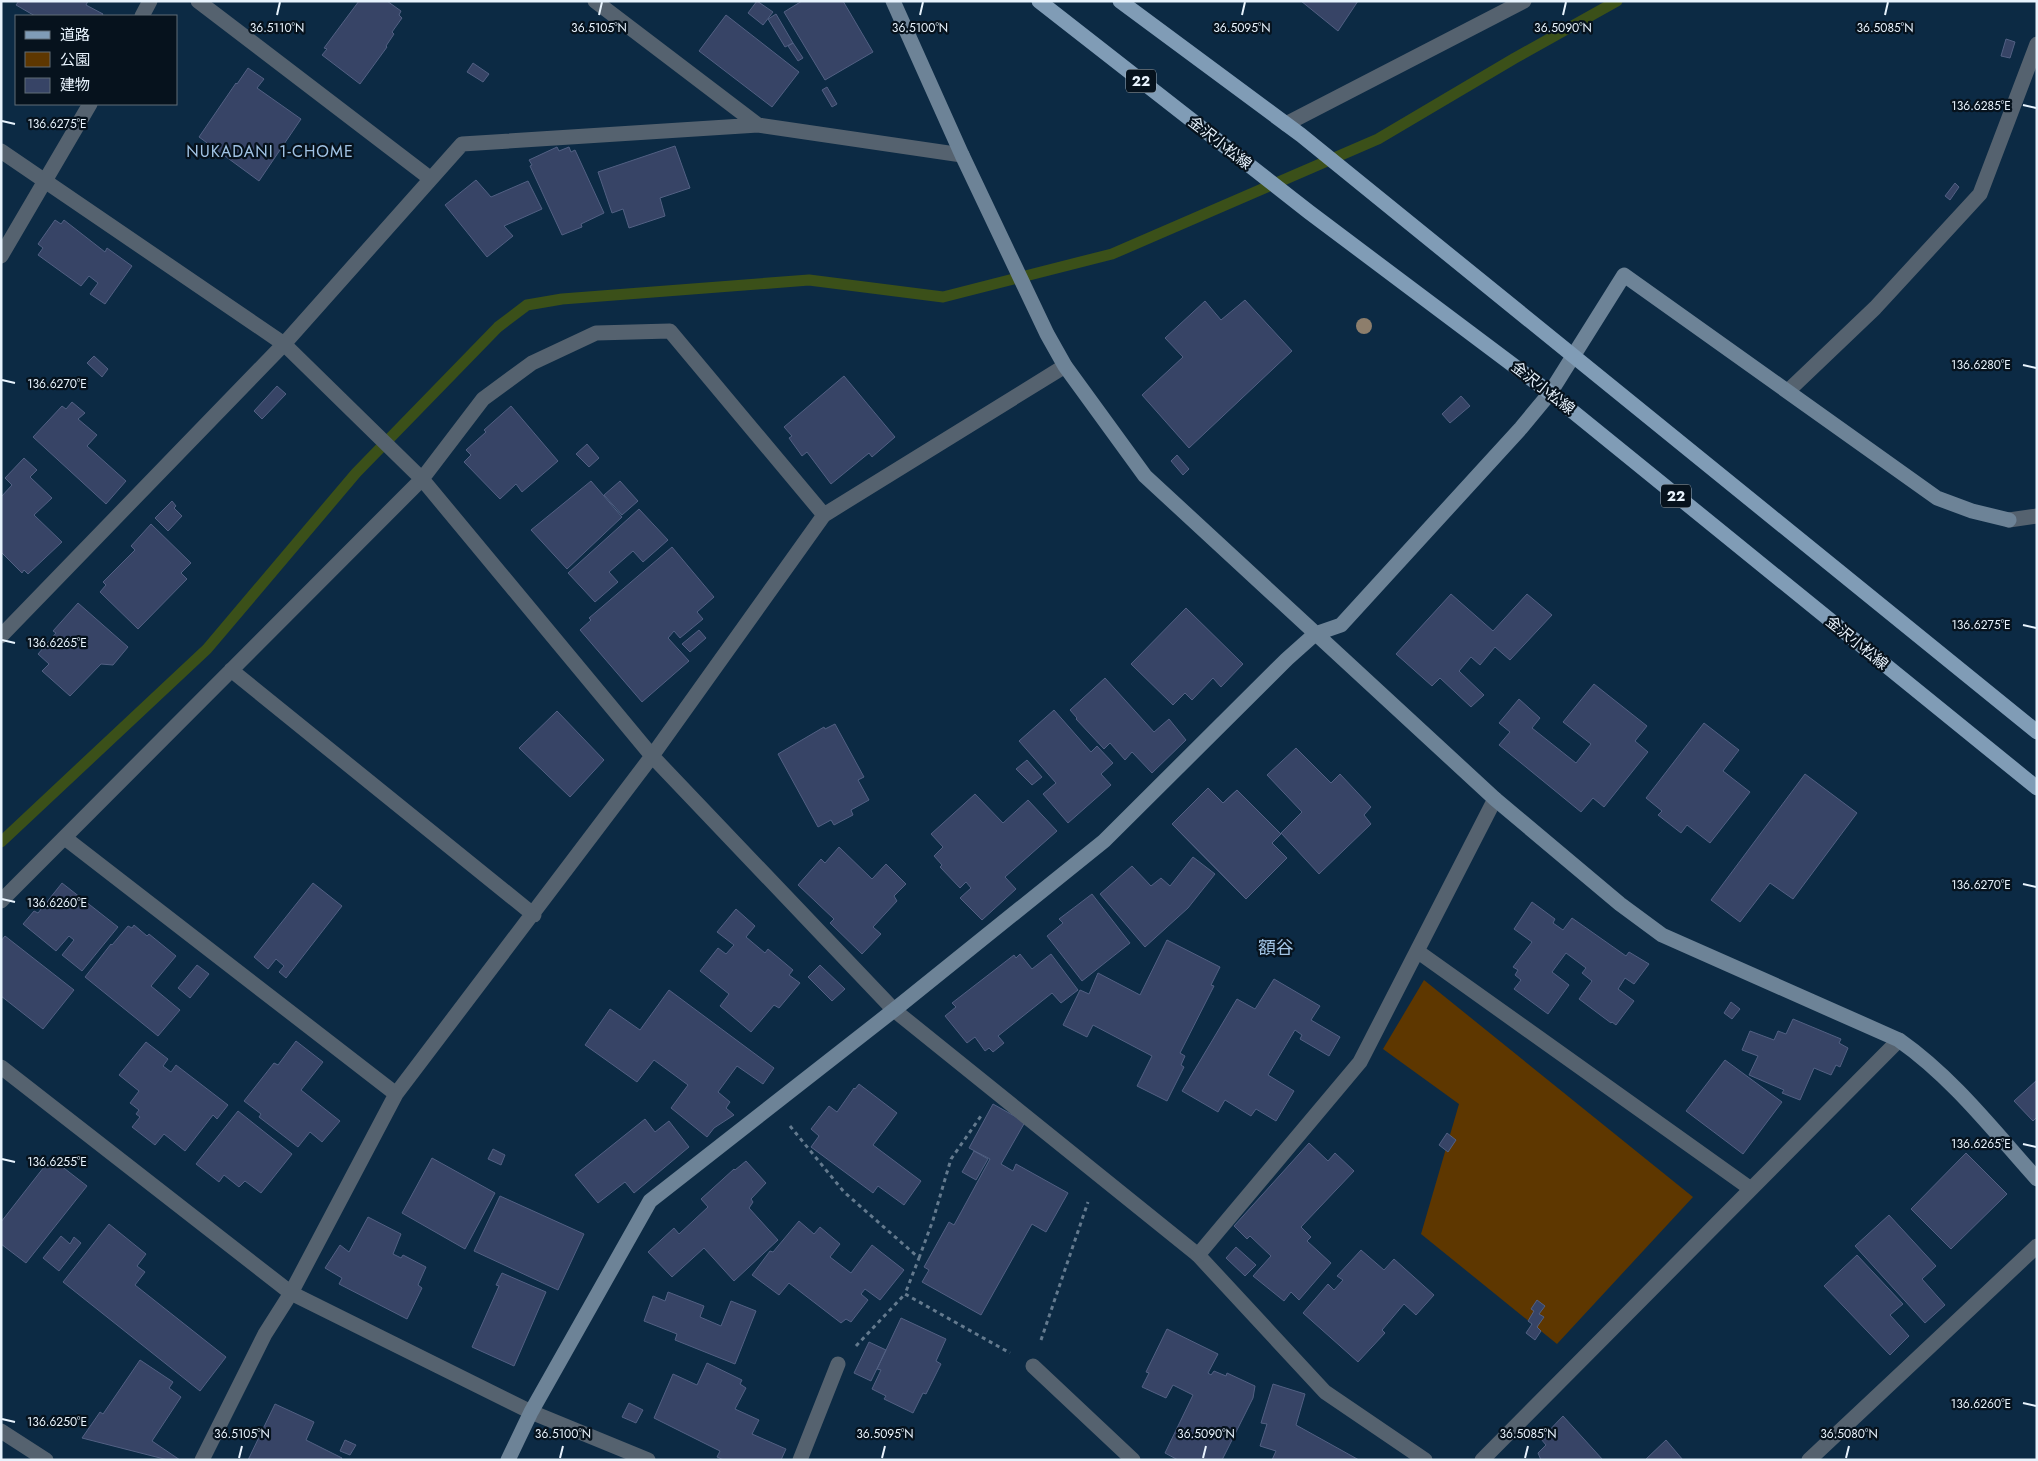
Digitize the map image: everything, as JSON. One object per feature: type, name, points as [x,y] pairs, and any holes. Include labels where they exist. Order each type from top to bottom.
[{"type":"main road","name":"金沢小松線","points":[[1038,1],[1309,212],[1550,394],[2037,788]]},
{"type":"main road","points":[[1120,1],[1301,135],[1572,357],[2037,732]]},
{"type":"street","points":[[143,15],[150,1]]},
{"type":"street","points":[[198,1],[431,179]]},
{"type":"street","points":[[595,1],[758,125]]},
{"type":"street","points":[[893,1],[962,156],[1047,334],[1065,366],[1145,476],[1495,799],[1586,876],[1662,935],[1899,1040],[1919,1054],[1952,1083],[2037,1179]]},
{"type":"street","points":[[1286,124],[1524,1]]},
{"type":"street","points":[[1788,391],[1875,308],[1980,194],[2037,44]]},
{"type":"street","points":[[1,256],[89,105]]},
{"type":"street","points":[[1,636],[284,344],[462,144],[758,125],[962,156]]},
{"type":"street","points":[[1,151],[284,344],[422,479],[652,756],[894,1010],[1198,1255],[1325,1392],[1425,1460]]},
{"type":"street","points":[[508,1460],[531,1412],[650,1201],[894,1010],[1104,841],[1287,659],[1315,634],[1341,625],[1550,394],[1624,275],[1937,498],[1972,511],[2010,520],[2037,516]]},
{"type":"street","points":[[1,901],[422,479],[483,400],[532,363],[596,333],[670,331],[824,515]]},
{"type":"street","points":[[202,1460],[264,1334],[292,1293],[396,1094],[652,756],[824,515],[1065,366]]},
{"type":"street","points":[[231,670],[534,914]]},
{"type":"street","points":[[1198,1255],[1360,1062],[1495,799]]},
{"type":"street","points":[[65,838],[396,1094]]},
{"type":"street","points":[[1417,951],[1751,1189]]},
{"type":"street","points":[[1482,1460],[1899,1040]]},
{"type":"street","points":[[1,1067],[292,1293],[531,1412],[648,1460]]},
{"type":"street","points":[[1809,1460],[2037,1246]]},
{"type":"street","points":[[800,1460],[838,1364]]},
{"type":"street","points":[[1033,1366],[1133,1460]]},
{"type":"street","points":[[1,1431],[46,1460]]},
{"type":"path","points":[[838,1364],[905,1294],[933,1220],[951,1159],[997,1093]]},
{"type":"path","points":[[772,1104],[844,1192],[919,1258]]},
{"type":"path","points":[[905,1294],[1033,1366],[1098,1175]]},
{"type":"green space","points":[[1424,980],[1693,1197],[1557,1344],[1421,1234],[1459,1104],[1383,1049]]},
{"type":"building","points":[[19,1],[88,1],[86,5],[103,14],[33,15],[16,5]]},
{"type":"building","points":[[359,1],[387,1],[401,11],[399,15],[402,18],[392,32],[394,34],[387,47],[360,84],[322,55],[327,49],[324,48]]},
{"type":"building","points":[[757,1],[773,12],[763,25],[748,13]]},
{"type":"building","points":[[802,1],[843,1],[873,52],[825,80],[784,12]]},
{"type":"building","points":[[1301,1],[1358,1],[1338,31]]},
{"type":"building","points":[[776,14],[793,43],[785,47],[768,19]]},
{"type":"building","points":[[726,15],[799,72],[772,107],[699,51]]},
{"type":"building","points":[[2006,39],[2015,42],[2010,58],[2001,56]]},
{"type":"building","points":[[793,43],[803,58],[798,61],[788,46]]},
{"type":"building","points":[[473,63],[489,74],[483,82],[467,72]]},
{"type":"building","points":[[248,68],[264,79],[257,88],[301,119],[259,181],[199,137]]},
{"type":"building","points":[[827,87],[837,104],[832,107],[822,90]]},
{"type":"building","points":[[675,146],[690,188],[660,198],[665,216],[629,228],[623,209],[612,213],[598,172]]},
{"type":"building","points":[[557,147],[559,151],[569,147],[571,152],[575,150],[604,213],[581,224],[582,227],[562,235],[530,166],[532,165],[529,160]]},
{"type":"building","points":[[476,180],[491,197],[528,181],[542,209],[504,226],[513,236],[487,257],[445,205]]},
{"type":"building","points":[[1955,183],[1959,187],[1950,200],[1945,196]]},
{"type":"building","points":[[55,220],[61,224],[64,220],[105,252],[107,248],[132,266],[105,304],[90,294],[98,283],[89,276],[81,286],[38,255],[43,248],[38,244]]},
{"type":"building","points":[[1245,300],[1292,351],[1189,448],[1142,395],[1183,357],[1165,338],[1205,301],[1221,320]]},
{"type":"building","points":[[94,356],[108,369],[102,377],[87,363]]},
{"type":"building","points":[[844,376],[895,437],[872,457],[869,453],[831,484],[807,452],[802,456],[789,438],[792,436],[784,427]]},
{"type":"building","points":[[277,386],[286,394],[262,419],[254,411]]},
{"type":"building","points":[[1461,396],[1470,406],[1450,423],[1442,414]]},
{"type":"building","points":[[72,402],[85,413],[78,419],[97,435],[87,446],[126,481],[106,504],[33,437],[62,406],[66,409]]},
{"type":"building","points":[[511,406],[558,461],[522,492],[516,484],[500,499],[464,462],[471,455],[466,450],[486,432],[484,430]]},
{"type":"building","points":[[587,444],[599,458],[589,467],[576,454]]},
{"type":"building","points":[[1177,455],[1189,469],[1183,475],[1171,461]]},
{"type":"building","points":[[24,458],[37,470],[30,477],[52,498],[34,515],[62,542],[28,574],[24,570],[22,573],[1,552],[1,497],[12,485],[5,478]]},
{"type":"building","points":[[591,481],[622,517],[567,569],[531,530]]},
{"type":"building","points":[[620,481],[638,501],[622,515],[604,495]]},
{"type":"building","points":[[172,501],[176,506],[174,508],[182,516],[168,531],[155,518]]},
{"type":"building","points":[[639,509],[668,540],[643,562],[633,551],[609,572],[618,582],[595,602],[568,573]]},
{"type":"building","points":[[151,524],[191,563],[181,573],[187,579],[138,629],[100,592],[106,585],[103,582],[135,550],[131,546]]},
{"type":"building","points":[[672,547],[714,597],[697,612],[703,619],[680,638],[674,631],[668,638],[689,661],[642,702],[580,630],[591,620],[589,618]]},
{"type":"building","points":[[1451,594],[1493,631],[1527,594],[1552,615],[1510,660],[1495,647],[1480,665],[1471,657],[1459,671],[1484,695],[1471,707],[1440,678],[1432,686],[1396,654]]},
{"type":"building","points":[[78,603],[128,647],[113,665],[101,664],[70,696],[42,671],[49,664],[38,654],[56,633],[53,631]]},
{"type":"building","points":[[1186,608],[1243,664],[1221,687],[1213,678],[1192,700],[1185,693],[1173,705],[1131,664]]},
{"type":"building","points":[[699,630],[706,638],[690,652],[682,644]]},
{"type":"building","points":[[1105,678],[1154,732],[1169,719],[1186,740],[1152,773],[1132,752],[1125,760],[1110,743],[1104,749],[1070,710]]},
{"type":"building","points":[[1594,684],[1647,726],[1635,741],[1648,752],[1604,807],[1593,798],[1581,812],[1499,745],[1510,732],[1499,723],[1519,699],[1540,718],[1532,728],[1576,763],[1591,744],[1563,722]]},
{"type":"building","points":[[1054,710],[1091,752],[1097,746],[1113,763],[1101,774],[1111,785],[1068,823],[1043,794],[1056,783],[1019,741]]},
{"type":"building","points":[[557,711],[604,760],[570,797],[519,748]]},
{"type":"building","points":[[1704,723],[1739,750],[1723,771],[1750,792],[1710,843],[1687,825],[1681,833],[1658,815],[1662,811],[1646,798]]},
{"type":"building","points":[[835,724],[864,777],[858,780],[869,800],[851,810],[853,815],[834,825],[831,820],[818,827],[778,754],[824,727],[825,729]]},
{"type":"building","points":[[1296,748],[1331,783],[1340,774],[1371,807],[1364,815],[1371,824],[1319,874],[1281,833],[1302,812],[1267,775]]},
{"type":"building","points":[[1027,760],[1042,777],[1032,785],[1016,769]]},
{"type":"building","points":[[1805,774],[1857,813],[1793,899],[1770,883],[1740,922],[1711,900]]},
{"type":"building","points":[[1208,788],[1223,803],[1237,790],[1281,834],[1272,843],[1287,858],[1246,899],[1172,824]]},
{"type":"building","points":[[1208,788],[1223,803],[1237,790],[1281,834],[1272,843],[1287,858],[1246,899],[1172,824]]},
{"type":"building","points":[[975,794],[1003,823],[1028,800],[1057,831],[1005,877],[1016,889],[982,920],[960,898],[971,888],[966,882],[960,888],[940,867],[942,865],[934,856],[943,847],[931,834]]},
{"type":"building","points":[[839,847],[872,879],[886,864],[906,884],[894,896],[897,901],[873,927],[881,934],[862,954],[830,923],[834,919],[798,885],[821,859],[825,863]]},
{"type":"building","points":[[1193,857],[1215,874],[1188,908],[1145,947],[1100,894],[1132,866],[1151,886],[1161,878],[1170,886]]},
{"type":"building","points":[[62,883],[118,927],[82,971],[62,955],[74,940],[69,936],[56,951],[23,924],[34,911],[38,913]]},
{"type":"building","points":[[313,883],[342,906],[286,978],[279,972],[284,966],[276,959],[268,969],[254,957]]},
{"type":"building","points":[[1092,894],[1130,943],[1082,981],[1047,936],[1063,923],[1059,919]]},
{"type":"building","points":[[1532,902],[1555,919],[1553,923],[1563,930],[1572,918],[1626,956],[1629,952],[1649,964],[1634,984],[1625,978],[1618,989],[1634,1001],[1616,1025],[1579,999],[1592,981],[1582,973],[1586,968],[1566,953],[1552,972],[1569,985],[1548,1014],[1514,989],[1521,980],[1515,975],[1518,970],[1513,967],[1532,942],[1514,929]]},
{"type":"building","points":[[736,909],[755,926],[746,937],[765,953],[768,949],[793,970],[789,975],[800,983],[779,1008],[774,1005],[751,1032],[720,1006],[729,994],[700,971],[718,948],[726,954],[734,945],[717,932]]},
{"type":"building","points":[[134,925],[147,936],[149,934],[176,956],[151,986],[180,1010],[158,1036],[85,977],[111,944],[128,926],[132,928]]},
{"type":"building","points":[[5,936],[74,990],[43,1029],[1,996],[1,941]]},
{"type":"building","points":[[1167,940],[1220,967],[1211,985],[1214,986],[1180,1053],[1185,1056],[1181,1065],[1184,1067],[1167,1101],[1137,1086],[1152,1056],[1093,1025],[1087,1037],[1063,1025],[1080,990],[1089,994],[1098,973],[1140,995]]},
{"type":"building","points":[[1020,954],[1032,969],[1051,954],[1078,990],[1061,1003],[1052,993],[998,1036],[1004,1043],[993,1052],[989,1048],[985,1051],[975,1037],[967,1043],[945,1016],[956,1007],[952,1003],[1014,955],[1016,958]]},
{"type":"building","points":[[197,965],[209,974],[190,998],[178,988]]},
{"type":"building","points":[[820,965],[845,989],[832,1001],[808,977]]},
{"type":"building","points":[[1274,979],[1320,1006],[1311,1020],[1340,1037],[1329,1056],[1300,1039],[1302,1035],[1295,1030],[1268,1075],[1294,1091],[1276,1121],[1256,1109],[1251,1116],[1225,1100],[1218,1112],[1182,1091],[1237,999],[1255,1009]]},
{"type":"building","points":[[669,990],[774,1068],[763,1084],[737,1066],[718,1092],[730,1102],[726,1108],[734,1115],[714,1128],[707,1137],[671,1108],[688,1085],[654,1060],[637,1082],[585,1045],[610,1009],[640,1030]]},
{"type":"building","points":[[1731,1002],[1740,1009],[1732,1019],[1724,1013]]},
{"type":"building","points":[[1793,1019],[1841,1039],[1839,1043],[1848,1048],[1840,1067],[1836,1065],[1831,1075],[1814,1068],[1800,1100],[1782,1093],[1784,1090],[1749,1075],[1758,1056],[1742,1050],[1750,1031],[1774,1040],[1778,1031],[1786,1034]]},
{"type":"building","points":[[296,1041],[323,1062],[301,1090],[340,1121],[322,1142],[310,1132],[298,1147],[259,1117],[261,1114],[244,1101],[274,1063],[278,1065]]},
{"type":"building","points":[[146,1042],[168,1059],[163,1066],[171,1072],[176,1065],[228,1105],[217,1119],[213,1115],[185,1151],[164,1134],[155,1145],[132,1127],[140,1117],[136,1114],[139,1110],[130,1103],[139,1091],[119,1075]]},
{"type":"building","points":[[1725,1060],[1782,1102],[1743,1154],[1686,1111]]},
{"type":"building","points":[[2037,1080],[2037,1117],[2033,1121],[2014,1101]]},
{"type":"building","points":[[859,1084],[897,1113],[873,1145],[921,1181],[904,1205],[878,1186],[873,1193],[811,1147],[819,1136],[811,1129],[829,1106],[837,1112]]},
{"type":"building","points":[[993,1104],[1025,1122],[1001,1164],[1013,1171],[1016,1164],[1068,1193],[1046,1232],[1032,1224],[981,1315],[922,1282],[929,1270],[924,1267],[949,1222],[954,1225],[990,1159],[969,1148]]},
{"type":"building","points":[[238,1111],[292,1154],[261,1193],[245,1181],[239,1187],[224,1175],[219,1182],[196,1164]]},
{"type":"building","points":[[645,1119],[655,1132],[669,1121],[689,1147],[634,1193],[625,1182],[598,1203],[575,1175]]},
{"type":"building","points":[[1447,1133],[1456,1140],[1448,1152],[1439,1145]]},
{"type":"building","points":[[1309,1143],[1328,1161],[1335,1153],[1354,1171],[1301,1227],[1311,1237],[1307,1241],[1331,1263],[1299,1300],[1291,1292],[1284,1301],[1253,1276],[1271,1256],[1250,1236],[1247,1239],[1234,1226]]},
{"type":"building","points":[[493,1149],[505,1155],[501,1165],[488,1159]]},
{"type":"building","points":[[974,1151],[988,1159],[976,1180],[962,1172]]},
{"type":"building","points":[[1966,1153],[2007,1194],[1951,1249],[1911,1209]]},
{"type":"building","points":[[51,1158],[87,1186],[26,1263],[1,1244],[1,1222]]},
{"type":"building","points":[[432,1158],[495,1193],[465,1249],[402,1213]]},
{"type":"building","points":[[746,1161],[766,1183],[751,1199],[753,1202],[749,1208],[778,1240],[734,1281],[704,1248],[672,1277],[648,1252],[674,1228],[679,1234],[708,1207],[701,1199],[734,1169]]},
{"type":"building","points":[[500,1196],[584,1234],[558,1290],[474,1251]]},
{"type":"building","points":[[1889,1215],[1936,1266],[1922,1279],[1945,1305],[1925,1323],[1855,1246]]},
{"type":"building","points":[[368,1217],[401,1234],[393,1254],[401,1258],[403,1255],[426,1267],[418,1285],[422,1288],[407,1319],[339,1284],[342,1278],[325,1268],[340,1245],[349,1252]]},
{"type":"building","points":[[799,1221],[814,1234],[820,1227],[840,1244],[830,1257],[851,1273],[872,1245],[904,1270],[880,1300],[865,1289],[861,1294],[868,1300],[851,1322],[846,1319],[841,1323],[789,1283],[779,1295],[752,1275],[770,1251],[773,1252]]},
{"type":"building","points":[[109,1224],[146,1254],[137,1266],[145,1272],[135,1285],[226,1357],[200,1391],[63,1282]]},
{"type":"building","points":[[61,1236],[70,1244],[74,1237],[81,1243],[59,1271],[43,1258]]},
{"type":"building","points":[[1236,1247],[1256,1265],[1245,1276],[1226,1258]]},
{"type":"building","points":[[1361,1250],[1384,1270],[1394,1259],[1434,1295],[1416,1315],[1404,1304],[1382,1330],[1385,1333],[1358,1362],[1303,1313],[1328,1284],[1334,1290],[1343,1280],[1337,1276]]},
{"type":"building","points":[[1857,1255],[1903,1304],[1890,1315],[1909,1336],[1890,1355],[1824,1286]]},
{"type":"building","points":[[502,1273],[546,1292],[514,1366],[472,1347],[499,1286],[496,1285]]},
{"type":"building","points":[[668,1292],[704,1306],[700,1317],[721,1326],[731,1301],[756,1311],[735,1364],[675,1340],[677,1334],[644,1321],[653,1296],[665,1301]]},
{"type":"building","points":[[1537,1300],[1545,1306],[1539,1314],[1544,1317],[1537,1327],[1541,1331],[1535,1340],[1526,1333],[1532,1324],[1528,1321],[1534,1311],[1531,1309]]},
{"type":"building","points":[[901,1318],[946,1339],[936,1361],[941,1364],[926,1394],[923,1393],[913,1413],[884,1399],[886,1396],[872,1389],[881,1370],[877,1369]]},
{"type":"building","points":[[1167,1329],[1218,1354],[1208,1373],[1211,1375],[1214,1371],[1226,1376],[1227,1373],[1255,1386],[1253,1398],[1222,1460],[1178,1460],[1165,1453],[1193,1395],[1173,1385],[1166,1398],[1142,1387],[1149,1373],[1146,1372]]},
{"type":"building","points":[[869,1342],[886,1350],[871,1381],[854,1373]]},
{"type":"building","points":[[140,1360],[173,1382],[169,1388],[181,1397],[152,1441],[180,1460],[168,1460],[82,1438],[100,1412],[103,1414]]},
{"type":"building","points":[[707,1363],[742,1380],[740,1384],[746,1388],[735,1409],[759,1420],[752,1434],[786,1449],[781,1460],[724,1460],[717,1457],[720,1451],[654,1418],[673,1374],[697,1385]]},
{"type":"building","points":[[1273,1384],[1305,1394],[1296,1425],[1359,1460],[1272,1460],[1276,1451],[1260,1446],[1267,1424],[1261,1423]]},
{"type":"building","points":[[629,1403],[643,1410],[636,1423],[622,1417]]},
{"type":"building","points":[[275,1404],[314,1422],[306,1440],[342,1458],[341,1460],[248,1460]]},
{"type":"building","points":[[1563,1416],[1603,1460],[1541,1460],[1538,1453],[1546,1445],[1541,1439]]},
{"type":"building","points":[[345,1440],[356,1445],[350,1455],[340,1451]]},
{"type":"building","points":[[1666,1440],[1683,1460],[1645,1460]]},
{"type":"waterway","points":[[1,842],[207,649],[356,473],[498,327],[527,305],[562,299],[809,280],[943,297],[1112,254],[1378,139],[1515,58],[1617,1]]},
{"type":"district","name":"NUKADANI 1-CHOME","points":[[270,151]]},
{"type":"district","name":"額谷","points":[[1276,948]]}]
